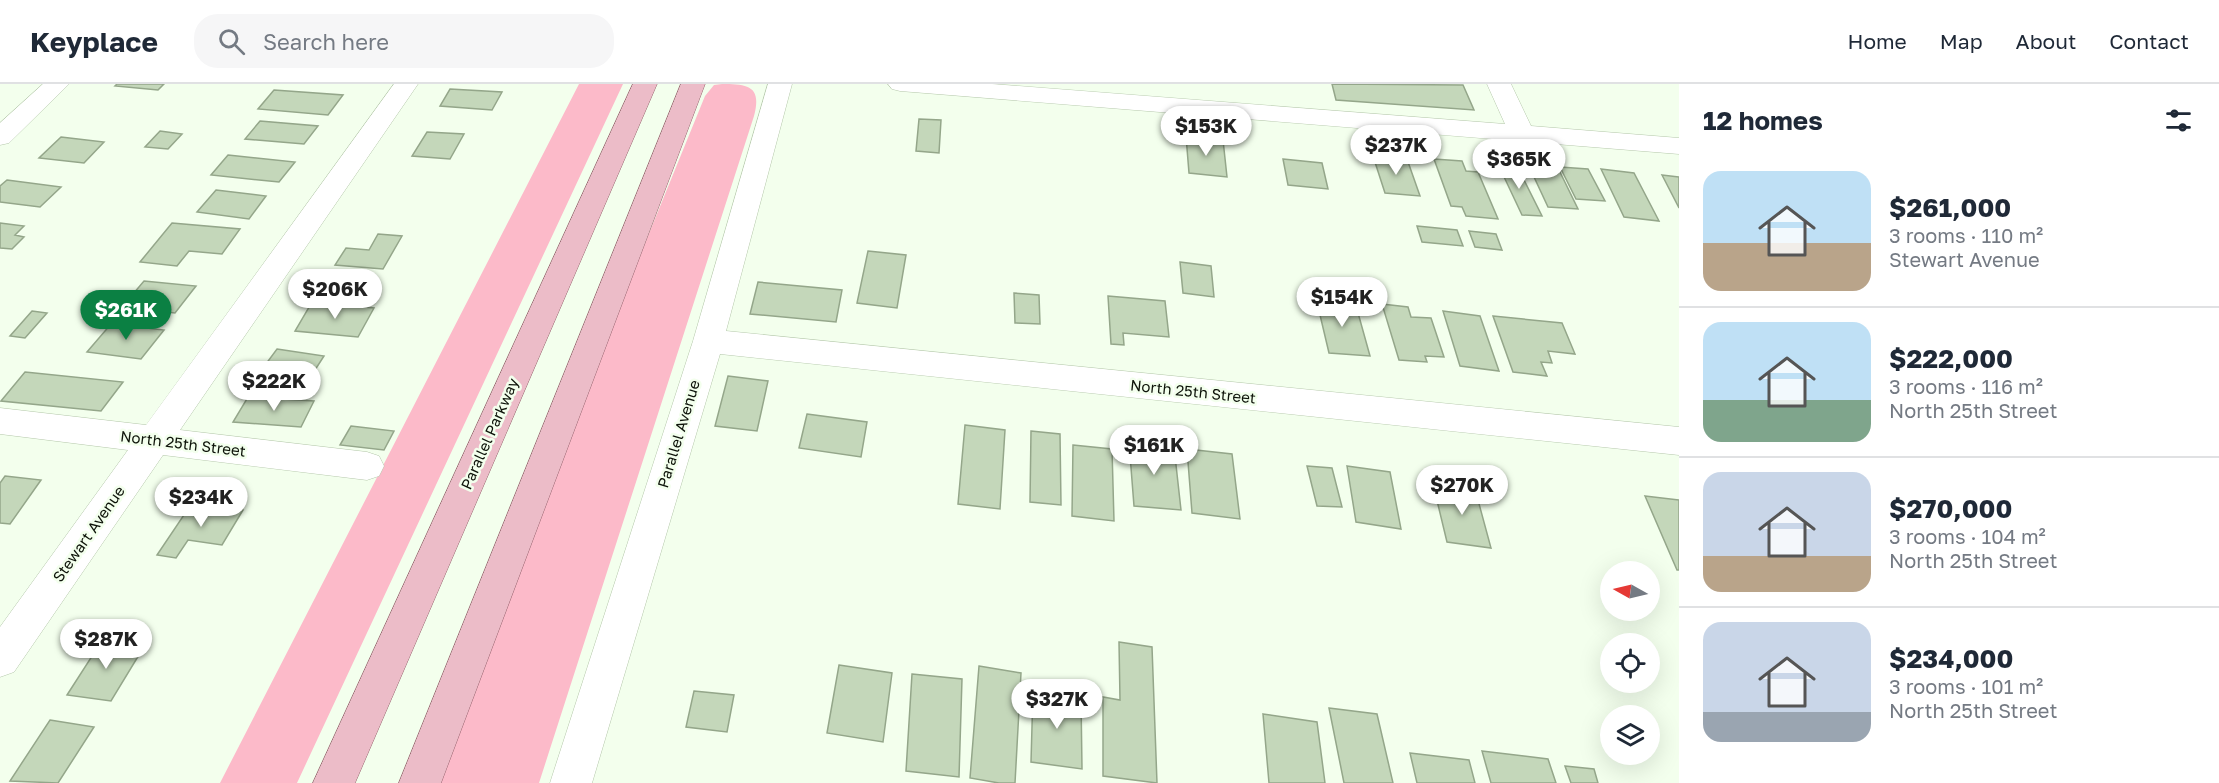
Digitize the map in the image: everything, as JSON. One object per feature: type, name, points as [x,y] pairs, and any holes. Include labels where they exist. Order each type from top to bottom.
[{"type":"main road","name":"Parallel Parkway","points":[[334,783],[645,84]]},
{"type":"main road","points":[[420,783],[693,84]]},
{"type":"street","points":[[0,137],[57,84]]},
{"type":"street","name":"Stewart Avenue","points":[[0,659],[406,84]]},
{"type":"street","name":"Parallel Avenue","points":[[571,783],[708,341],[780,84]]},
{"type":"street","points":[[900,84],[1142,94],[1521,133],[1679,146]]},
{"type":"street","points":[[1499,84],[1521,133]]},
{"type":"street","name":"North 25th Street","points":[[708,341],[1679,441]]},
{"type":"street","name":"North 25th Street","points":[[0,421],[367,466]]},
{"type":"shaded area","points":[[579,84],[623,84],[297,783],[220,783]]},
{"type":"shaded area","points":[[714,85],[746,86],[751,89],[756,98],[754,116],[539,783],[438,783],[615,317],[705,96]]},
{"type":"building","points":[[117,84],[164,84],[158,90],[115,86]]},
{"type":"building","points":[[1332,84],[1463,85],[1474,110],[1336,100]]},
{"type":"building","points":[[450,89],[502,92],[492,110],[440,106]]},
{"type":"building","points":[[274,90],[343,95],[328,115],[258,109]]},
{"type":"building","points":[[919,119],[941,120],[939,153],[916,151]]},
{"type":"building","points":[[260,121],[318,126],[304,144],[245,139]]},
{"type":"building","points":[[160,131],[182,134],[168,149],[145,147]]},
{"type":"building","points":[[427,132],[464,134],[450,159],[412,156]]},
{"type":"building","points":[[1186,136],[1223,140],[1227,177],[1189,173]]},
{"type":"building","points":[[61,137],[104,142],[84,163],[39,158]]},
{"type":"building","points":[[228,155],[295,162],[279,182],[211,175]]},
{"type":"building","points":[[1373,156],[1407,159],[1420,196],[1385,193]]},
{"type":"building","points":[[1283,159],[1322,163],[1328,189],[1288,185]]},
{"type":"building","points":[[1434,159],[1462,161],[1466,171],[1478,172],[1498,219],[1466,216],[1462,207],[1451,206]]},
{"type":"building","points":[[1497,162],[1516,164],[1542,216],[1522,215]]},
{"type":"building","points":[[1528,164],[1557,166],[1578,209],[1548,207]]},
{"type":"building","points":[[1560,167],[1588,169],[1605,201],[1576,199]]},
{"type":"building","points":[[1601,169],[1634,173],[1659,221],[1624,217]]},
{"type":"building","points":[[1662,175],[1679,177],[1679,208]]},
{"type":"building","points":[[7,180],[61,187],[40,207],[0,202],[0,186]]},
{"type":"building","points":[[216,190],[266,196],[249,219],[197,212]]},
{"type":"building","points":[[0,223],[24,226],[15,235],[24,237],[12,249],[0,248]]},
{"type":"building","points":[[172,223],[240,229],[222,254],[189,251],[177,266],[140,262]]},
{"type":"building","points":[[1417,226],[1457,230],[1463,246],[1422,242]]},
{"type":"building","points":[[1469,231],[1496,234],[1502,250],[1475,247]]},
{"type":"building","points":[[378,234],[402,236],[383,269],[335,265],[346,248],[369,250]]},
{"type":"building","points":[[868,251],[906,255],[897,308],[857,303]]},
{"type":"building","points":[[1180,262],[1211,266],[1214,297],[1183,293]]},
{"type":"building","points":[[144,281],[196,286],[175,313],[122,307]]},
{"type":"building","points":[[758,282],[842,290],[836,322],[750,314]]},
{"type":"building","points":[[1014,293],[1039,295],[1040,324],[1015,323]]},
{"type":"building","points":[[1108,296],[1165,301],[1169,337],[1123,333],[1124,345],[1111,344]]},
{"type":"building","points":[[1316,298],[1355,302],[1370,356],[1329,353]]},
{"type":"building","points":[[312,302],[374,308],[358,337],[295,331]]},
{"type":"building","points":[[1382,304],[1408,307],[1411,317],[1431,318],[1444,357],[1425,356],[1427,362],[1399,360]]},
{"type":"building","points":[[32,311],[47,313],[25,338],[10,336]]},
{"type":"building","points":[[1443,311],[1480,316],[1499,371],[1460,366]]},
{"type":"building","points":[[1493,316],[1562,323],[1575,354],[1548,351],[1552,363],[1541,362],[1547,376],[1513,372]]},
{"type":"building","points":[[111,324],[164,330],[141,359],[87,352]]},
{"type":"building","points":[[277,349],[324,356],[306,384],[257,376]]},
{"type":"building","points":[[25,372],[123,382],[101,411],[1,401]]},
{"type":"building","points":[[728,376],[768,381],[757,431],[715,426]]},
{"type":"building","points":[[248,397],[314,401],[301,427],[233,422]]},
{"type":"building","points":[[807,414],[867,422],[861,457],[799,448]]},
{"type":"building","points":[[965,425],[1005,430],[1000,509],[958,504]]},
{"type":"building","points":[[351,426],[394,431],[384,450],[340,445]]},
{"type":"building","points":[[1031,431],[1060,434],[1061,505],[1030,502]]},
{"type":"building","points":[[1129,442],[1174,447],[1181,510],[1134,506]]},
{"type":"building","points":[[1073,445],[1112,449],[1114,521],[1072,516]]},
{"type":"building","points":[[1187,449],[1232,454],[1240,519],[1192,513]]},
{"type":"building","points":[[1307,466],[1332,468],[1342,507],[1317,506]]},
{"type":"building","points":[[1347,466],[1390,472],[1401,529],[1356,522]]},
{"type":"building","points":[[5,476],[41,480],[10,524],[0,523],[0,483]]},
{"type":"building","points":[[1433,484],[1475,489],[1491,548],[1447,542]]},
{"type":"building","points":[[1645,496],[1679,500],[1679,570],[1677,570]]},
{"type":"building","points":[[192,503],[243,510],[222,545],[188,540],[176,558],[157,555]]},
{"type":"building","points":[[103,639],[145,645],[111,701],[67,695]]},
{"type":"building","points":[[1119,642],[1152,647],[1157,783],[1103,776],[1103,697],[1120,700]]},
{"type":"building","points":[[839,665],[892,673],[883,742],[827,733]]},
{"type":"building","points":[[979,666],[1021,673],[1015,783],[970,778]]},
{"type":"building","points":[[912,674],[962,679],[959,777],[906,771]]},
{"type":"building","points":[[694,691],[734,695],[727,732],[686,727]]},
{"type":"building","points":[[1033,691],[1081,698],[1082,769],[1031,762]]},
{"type":"building","points":[[1329,708],[1377,714],[1393,783],[1344,783]]},
{"type":"building","points":[[1263,714],[1317,722],[1325,783],[1269,783]]},
{"type":"building","points":[[50,720],[94,727],[58,783],[10,781]]},
{"type":"building","points":[[1482,751],[1548,759],[1556,783],[1491,783]]},
{"type":"building","points":[[1410,753],[1469,760],[1475,783],[1417,783]]},
{"type":"building","points":[[1565,766],[1594,769],[1598,783],[1571,783]]}]
